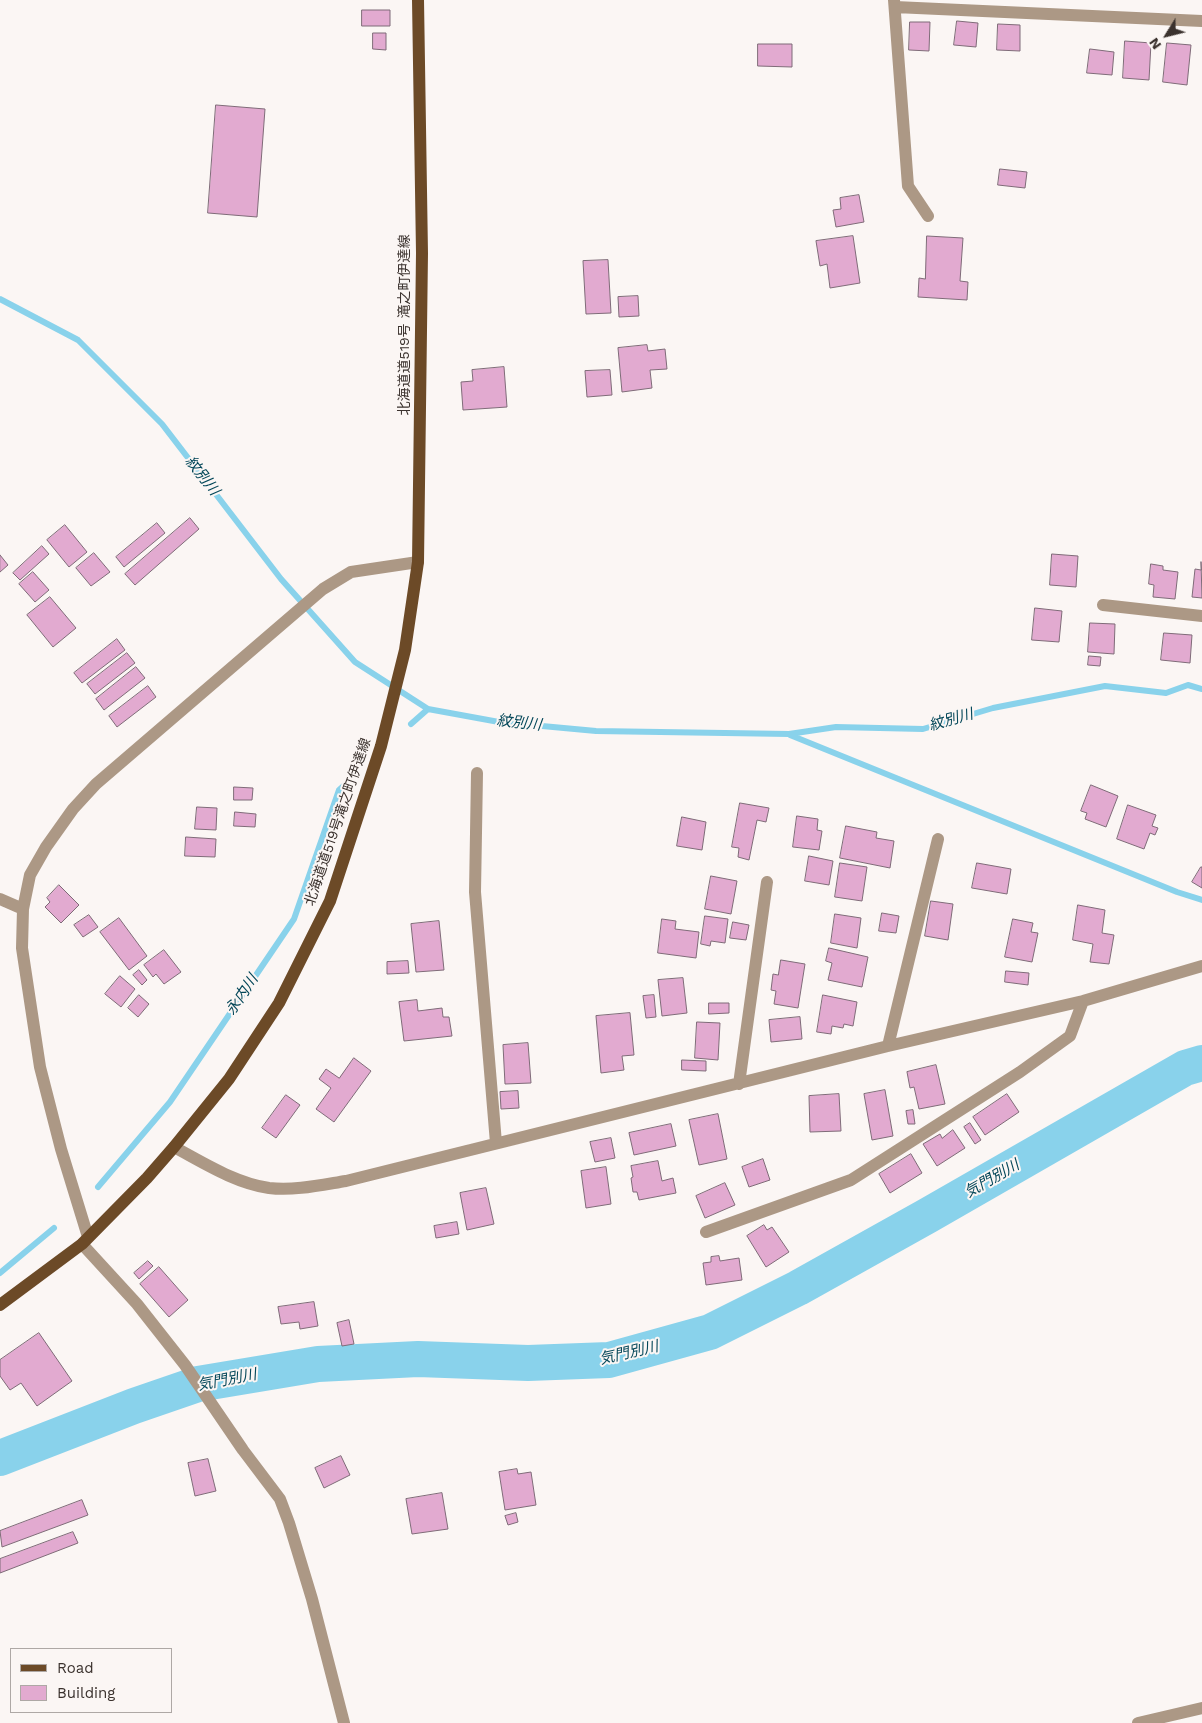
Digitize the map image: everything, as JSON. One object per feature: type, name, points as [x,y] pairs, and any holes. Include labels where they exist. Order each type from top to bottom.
[{"type":"main road","name":"北海道道519号 滝之町伊達線","points":[[405,650],[418,562],[422,253],[418,0]]},
{"type":"main road","name":"北海道道519号滝之町伊達線","points":[[0,1305],[85,1240],[147,1178],[174,1148],[229,1079],[279,1003],[330,901],[381,746],[405,650]]},
{"type":"street","points":[[928,216],[908,186],[895,3],[1202,21]]},
{"type":"street","points":[[344,1723],[312,1599],[280,1500],[185,1365],[85,1240],[40,1067],[22,948],[23,910],[30,875],[46,847],[73,809],[103,778],[323,589],[351,572],[418,562]]},
{"type":"street","points":[[1104,605],[1202,616]]},
{"type":"street","points":[[477,773],[475,892],[496,1143]]},
{"type":"street","points":[[888,1046],[938,840]]},
{"type":"street","points":[[739,1084],[767,882]]},
{"type":"street","points":[[0,899],[23,910]]},
{"type":"street","points":[[174,1148],[243,1182],[270,1188],[305,1187],[346,1181],[888,1046],[1084,1001],[1202,966]]},
{"type":"street","points":[[706,1232],[851,1180],[1020,1072],[1070,1036],[1084,1001]]},
{"type":"street","points":[[1138,1723],[1202,1708]]},
{"type":"building","points":[[362,10],[390,10],[390,26],[362,26]]},
{"type":"building","points":[[957,21],[978,23],[976,47],[954,45]]},
{"type":"building","points":[[910,22],[930,22],[929,51],[909,50]]},
{"type":"building","points":[[998,24],[1020,25],[1020,51],[997,50]]},
{"type":"building","points":[[373,33],[386,33],[386,50],[373,49]]},
{"type":"building","points":[[1125,41],[1151,43],[1149,80],[1123,78]]},
{"type":"building","points":[[1167,43],[1191,45],[1187,85],[1163,82]]},
{"type":"building","points":[[758,44],[792,44],[792,67],[758,66]]},
{"type":"building","points":[[1090,49],[1114,52],[1112,75],[1087,73]]},
{"type":"building","points":[[216,105],[265,109],[257,217],[208,213]]},
{"type":"building","points":[[1000,169],[1027,172],[1025,188],[998,185]]},
{"type":"building","points":[[859,195],[864,222],[836,227],[833,210],[841,209],[840,198]]},
{"type":"building","points":[[853,236],[860,283],[830,288],[827,264],[820,266],[816,241]]},
{"type":"building","points":[[927,236],[963,238],[960,281],[968,282],[967,300],[918,297],[919,278],[925,279]]},
{"type":"building","points":[[608,260],[611,313],[586,314],[583,261]]},
{"type":"building","points":[[638,296],[639,316],[619,317],[618,297]]},
{"type":"building","points":[[647,345],[648,351],[665,349],[667,369],[650,370],[652,388],[622,392],[618,348]]},
{"type":"building","points":[[504,367],[507,407],[463,410],[461,382],[473,381],[472,370]]},
{"type":"building","points":[[610,370],[612,395],[587,397],[585,371]]},
{"type":"building","points":[[190,518],[199,529],[135,585],[125,574]]},
{"type":"building","points":[[157,523],[165,533],[124,567],[116,557]]},
{"type":"building","points":[[65,525],[87,552],[69,567],[47,540]]},
{"type":"building","points":[[42,546],[49,554],[20,580],[13,573]]},
{"type":"building","points":[[94,553],[110,572],[91,586],[76,568]]},
{"type":"building","points":[[1052,554],[1078,556],[1076,587],[1050,585]]},
{"type":"building","points":[[0,555],[8,565],[0,572]]},
{"type":"building","points":[[1201,562],[1202,598],[1192,597],[1195,569],[1201,570]]},
{"type":"building","points":[[1151,564],[1163,566],[1163,570],[1178,572],[1175,599],[1153,597],[1154,585],[1149,584]]},
{"type":"building","points":[[33,572],[49,590],[35,602],[19,584]]},
{"type":"building","points":[[50,597],[76,628],[53,647],[27,615]]},
{"type":"building","points":[[1035,608],[1062,611],[1059,642],[1032,640]]},
{"type":"building","points":[[1090,623],[1115,624],[1114,654],[1088,652]]},
{"type":"building","points":[[1164,633],[1192,635],[1190,663],[1161,660]]},
{"type":"building","points":[[117,639],[125,650],[82,683],[74,673]]},
{"type":"building","points":[[127,653],[135,663],[95,694],[87,684]]},
{"type":"building","points":[[1089,656],[1101,657],[1100,666],[1088,665]]},
{"type":"building","points":[[136,667],[145,678],[104,710],[96,699]]},
{"type":"building","points":[[148,686],[156,697],[117,727],[109,716]]},
{"type":"building","points":[[1091,785],[1118,796],[1106,827],[1085,819],[1087,813],[1081,811]]},
{"type":"building","points":[[234,787],[253,788],[252,800],[234,800]]},
{"type":"building","points":[[740,803],[769,808],[766,822],[757,820],[749,860],[738,857],[739,848],[732,847]]},
{"type":"building","points":[[1128,805],[1156,815],[1152,826],[1158,828],[1155,835],[1150,833],[1144,849],[1117,839]]},
{"type":"building","points":[[197,807],[217,808],[216,830],[195,829]]},
{"type":"building","points":[[235,812],[256,814],[255,827],[234,826]]},
{"type":"building","points":[[797,816],[818,819],[817,830],[822,831],[819,850],[793,847]]},
{"type":"building","points":[[682,817],[706,822],[702,850],[677,846]]},
{"type":"building","points":[[846,826],[877,832],[876,838],[894,841],[890,868],[840,858]]},
{"type":"building","points":[[186,837],[216,839],[215,857],[185,856]]},
{"type":"building","points":[[809,856],[833,861],[829,885],[805,881]]},
{"type":"building","points":[[840,863],[867,867],[862,901],[835,897]]},
{"type":"building","points":[[977,863],[1011,869],[1007,894],[972,888]]},
{"type":"building","points":[[1202,867],[1202,888],[1192,882]]},
{"type":"building","points":[[711,876],[737,881],[731,914],[705,909]]},
{"type":"building","points":[[59,885],[79,905],[61,923],[45,907],[50,902],[47,898]]},
{"type":"building","points":[[931,901],[953,904],[948,940],[925,936]]},
{"type":"building","points":[[1078,905],[1105,910],[1102,933],[1114,935],[1109,964],[1090,962],[1093,944],[1073,940]]},
{"type":"building","points":[[882,913],[899,916],[896,933],[879,931]]},
{"type":"building","points":[[835,914],[861,918],[857,948],[831,943]]},
{"type":"building","points":[[89,915],[98,927],[83,937],[74,925]]},
{"type":"building","points":[[705,916],[728,919],[725,943],[711,941],[710,946],[701,944]]},
{"type":"building","points":[[119,918],[147,956],[129,970],[100,932]]},
{"type":"building","points":[[662,919],[676,921],[675,929],[699,932],[696,958],[658,953]]},
{"type":"building","points":[[1013,919],[1033,923],[1031,932],[1038,933],[1032,962],[1005,957]]},
{"type":"building","points":[[439,921],[444,970],[416,972],[411,924]]},
{"type":"building","points":[[733,922],[749,925],[746,940],[730,938]]},
{"type":"building","points":[[829,948],[868,957],[862,987],[828,980],[832,963],[826,961]]},
{"type":"building","points":[[164,950],[181,972],[164,984],[156,974],[153,977],[144,965]]},
{"type":"building","points":[[781,960],[805,964],[798,1008],[774,1004],[776,991],[771,990],[773,974],[778,975]]},
{"type":"building","points":[[408,961],[409,973],[387,974],[387,962]]},
{"type":"building","points":[[139,970],[147,980],[142,985],[133,975]]},
{"type":"building","points":[[1006,971],[1029,973],[1028,985],[1005,982]]},
{"type":"building","points":[[120,976],[135,989],[121,1007],[105,994]]},
{"type":"building","points":[[683,978],[687,1013],[662,1016],[658,980]]},
{"type":"building","points":[[139,995],[149,1004],[138,1017],[128,1008]]},
{"type":"building","points":[[654,995],[656,1017],[646,1018],[643,996]]},
{"type":"building","points":[[823,995],[857,1002],[853,1026],[844,1024],[843,1028],[832,1026],[831,1034],[817,1032]]},
{"type":"building","points":[[417,1000],[418,1011],[442,1008],[443,1017],[449,1017],[452,1036],[404,1041],[399,1002]]},
{"type":"building","points":[[709,1003],[729,1003],[729,1013],[709,1014]]},
{"type":"building","points":[[630,1013],[634,1055],[622,1056],[624,1070],[601,1073],[596,1016]]},
{"type":"building","points":[[800,1017],[802,1039],[771,1042],[769,1020]]},
{"type":"building","points":[[697,1022],[720,1023],[718,1060],[695,1058]]},
{"type":"building","points":[[528,1043],[531,1083],[505,1084],[503,1045]]},
{"type":"building","points":[[354,1058],[371,1071],[334,1122],[316,1109],[331,1088],[319,1079],[326,1069],[339,1078]]},
{"type":"building","points":[[682,1060],[706,1061],[706,1071],[682,1070]]},
{"type":"building","points":[[936,1065],[945,1104],[919,1109],[914,1087],[910,1088],[907,1072]]},
{"type":"building","points":[[885,1090],[893,1136],[872,1140],[864,1094]]},
{"type":"building","points":[[518,1091],[519,1108],[501,1109],[500,1092]]},
{"type":"building","points":[[839,1094],[841,1131],[810,1132],[809,1096]]},
{"type":"building","points":[[1007,1094],[1019,1112],[985,1135],[973,1117]]},
{"type":"building","points":[[286,1095],[300,1105],[276,1138],[262,1128]]},
{"type":"building","points":[[913,1110],[915,1124],[908,1124],[906,1111]]},
{"type":"building","points":[[718,1114],[727,1159],[699,1165],[689,1120]]},
{"type":"building","points":[[970,1123],[981,1140],[975,1144],[964,1127]]},
{"type":"building","points":[[671,1124],[676,1146],[634,1155],[629,1133]]},
{"type":"building","points":[[953,1130],[965,1148],[937,1166],[923,1144],[940,1134],[942,1138]]},
{"type":"building","points":[[611,1138],[615,1158],[595,1162],[590,1142]]},
{"type":"building","points":[[911,1154],[922,1173],[890,1193],[879,1174]]},
{"type":"building","points":[[763,1159],[770,1180],[749,1187],[742,1167]]},
{"type":"building","points":[[658,1161],[662,1181],[673,1178],[676,1193],[639,1200],[637,1192],[633,1192],[631,1166]]},
{"type":"building","points":[[606,1167],[611,1204],[586,1208],[581,1171]]},
{"type":"building","points":[[725,1183],[735,1205],[705,1218],[696,1196]]},
{"type":"building","points":[[486,1188],[494,1224],[467,1230],[460,1193]]},
{"type":"building","points":[[457,1222],[459,1234],[436,1238],[434,1226]]},
{"type":"building","points":[[764,1225],[767,1230],[772,1227],[789,1252],[766,1267],[747,1236]]},
{"type":"building","points":[[719,1256],[720,1261],[739,1258],[742,1280],[706,1285],[703,1263],[711,1262],[711,1257]]},
{"type":"building","points":[[148,1261],[153,1266],[139,1279],[134,1273]]},
{"type":"building","points":[[159,1267],[188,1300],[169,1317],[140,1284]]},
{"type":"building","points":[[314,1302],[318,1326],[300,1329],[299,1322],[281,1324],[278,1307]]},
{"type":"building","points":[[349,1320],[354,1344],[342,1346],[337,1323]]},
{"type":"building","points":[[39,1333],[72,1381],[37,1406],[21,1383],[10,1390],[0,1376],[0,1360]]},
{"type":"building","points":[[341,1456],[350,1475],[324,1488],[315,1468]]},
{"type":"building","points":[[208,1459],[216,1491],[195,1496],[188,1463]]},
{"type":"building","points":[[517,1469],[518,1474],[531,1472],[536,1505],[505,1510],[499,1472]]},
{"type":"building","points":[[442,1493],[448,1529],[412,1534],[406,1499]]},
{"type":"building","points":[[82,1500],[88,1515],[2,1547],[0,1531]]},
{"type":"building","points":[[516,1513],[518,1522],[508,1525],[505,1516]]},
{"type":"building","points":[[73,1532],[78,1543],[0,1573],[0,1559]]},
{"type":"waterway","name":"紋別川","points":[[0,299],[78,340],[162,424],[281,579],[355,662],[428,709],[499,722],[596,731],[789,734],[836,727],[923,729],[993,708],[1105,686],[1166,693],[1188,685],[1202,689]]},
{"type":"waterway","name":"永内川","points":[[411,724],[428,709]]},
{"type":"waterway","points":[[790,735],[1177,892],[1202,900]]},
{"type":"waterway","name":"永内川","points":[[98,1187],[170,1102],[294,919],[339,790],[348,782]]},
{"type":"waterway","name":"気門別川","points":[[0,1458],[134,1406],[198,1384],[318,1364],[418,1359],[528,1363],[609,1360],[710,1332],[798,1288],[1185,1068],[1202,1063]]},
{"type":"waterway","name":"永内川","points":[[0,1273],[54,1228]]}]
